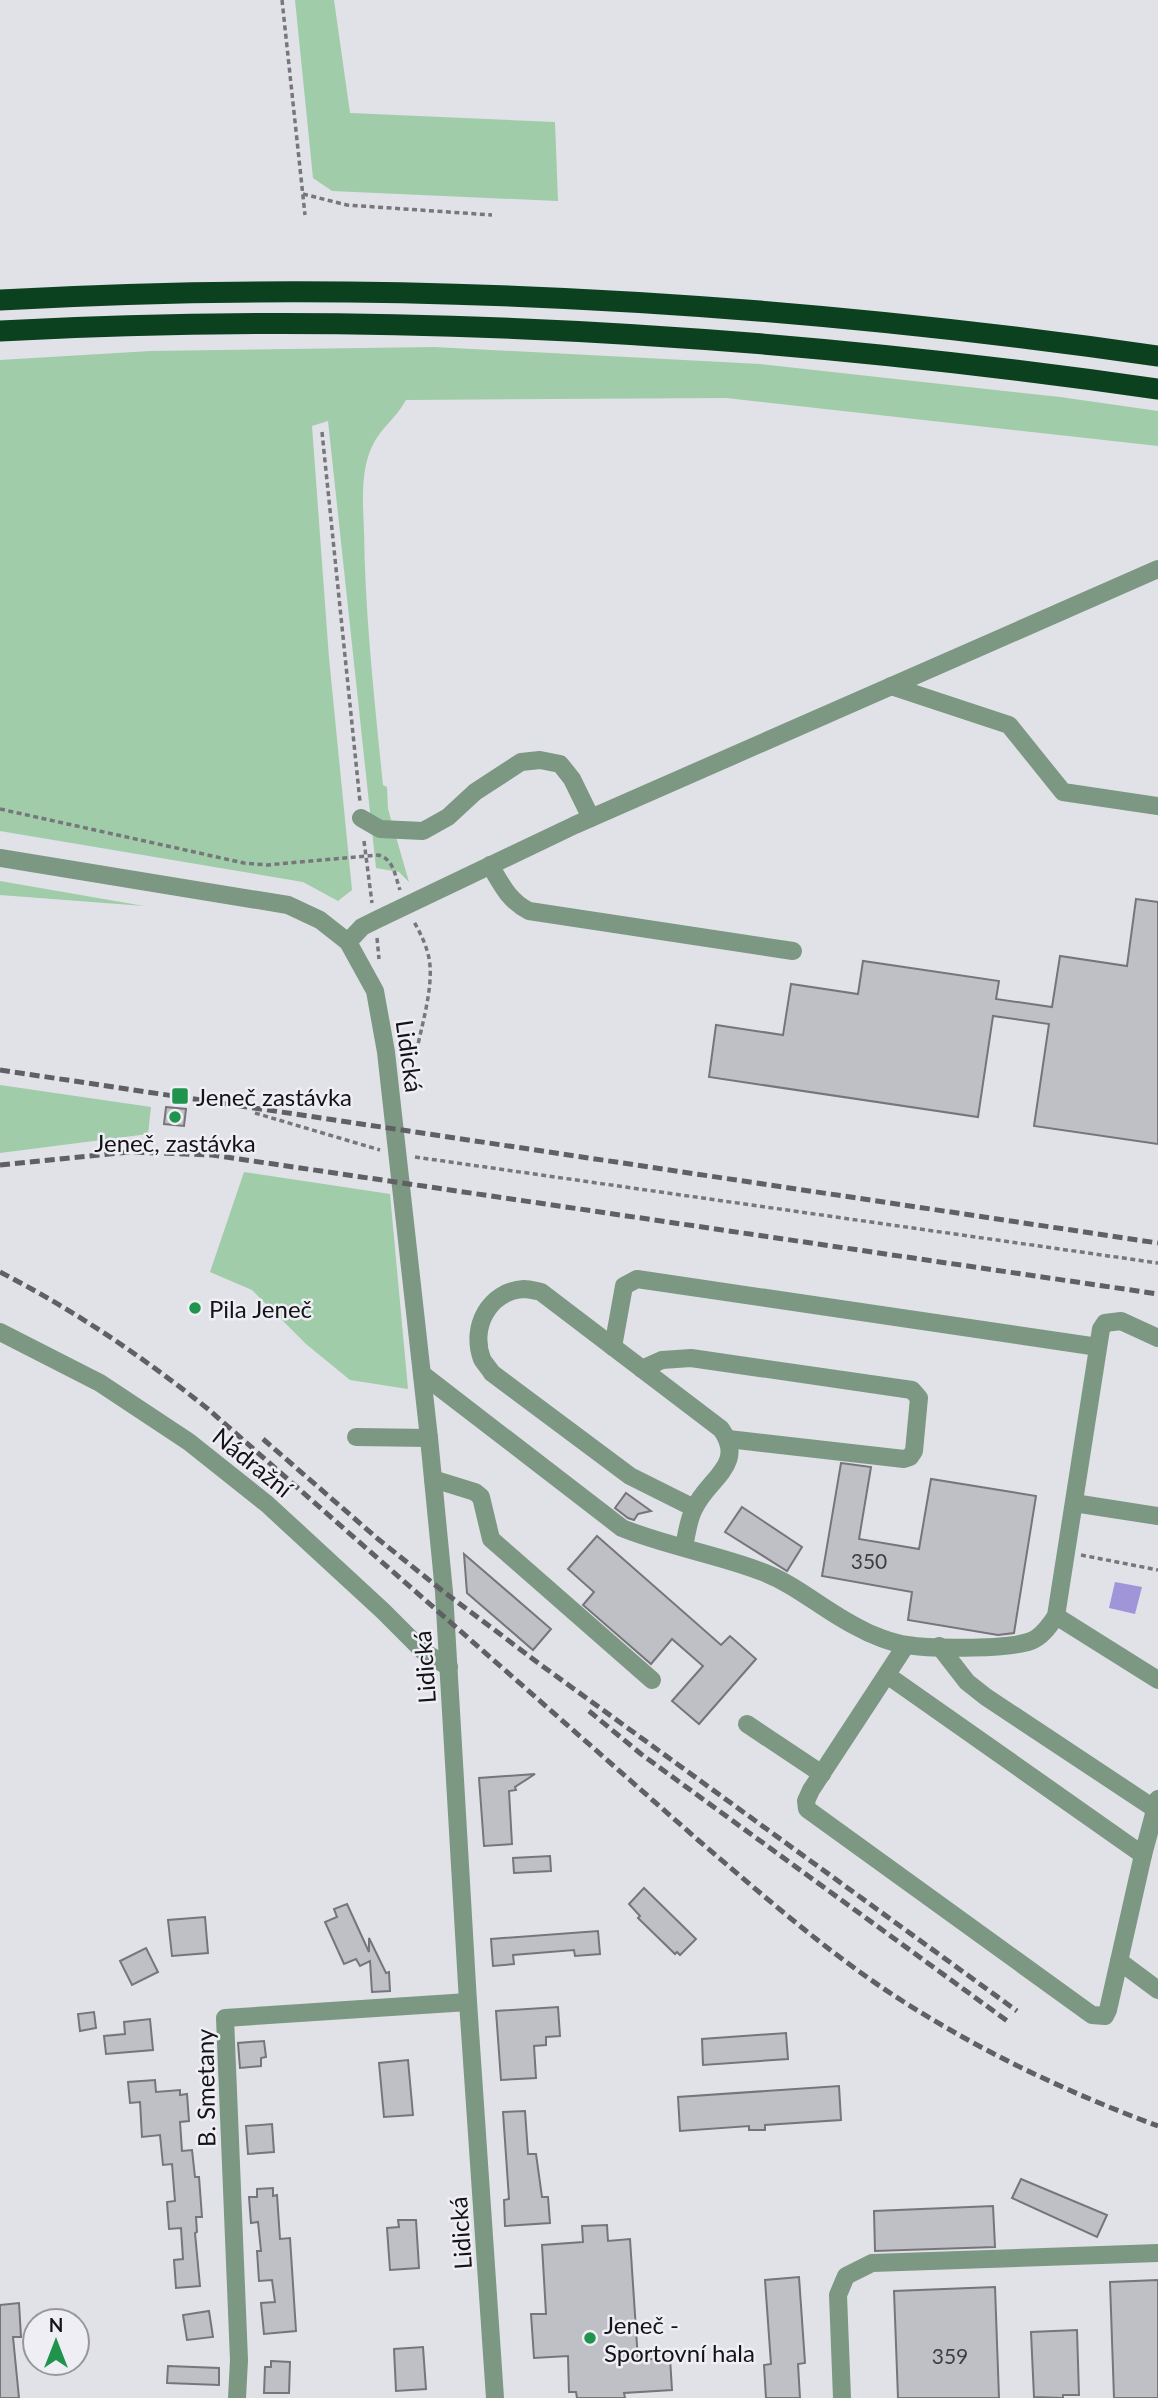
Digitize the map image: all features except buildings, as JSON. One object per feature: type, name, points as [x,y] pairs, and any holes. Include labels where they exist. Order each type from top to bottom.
[{"type":"highway","points":[[0,300],[92,295],[401,292],[637,301],[873,321],[1158,356]]},
{"type":"highway","points":[[0,331],[185,325],[356,324],[566,330],[765,343],[974,365],[1158,389]]},
{"type":"street","points":[[0,858],[288,905],[320,920],[348,942],[362,928],[591,818],[1158,569]]},
{"type":"street","points":[[891,686],[1009,725],[1063,792],[1158,806]]},
{"type":"street","points":[[361,818],[380,830],[423,831],[447,817],[475,792],[521,762],[540,760],[560,764],[572,779],[591,818]]},
{"type":"street","points":[[490,866],[516,905],[529,911],[793,951]]},
{"type":"street","name":"Lidická","points":[[348,942],[375,991],[386,1052],[429,1438],[449,1667],[495,2398]]},
{"type":"street","points":[[613,1347],[624,1286],[637,1279],[1098,1347]]},
{"type":"street","points":[[684,1546],[694,1508],[729,1461],[731,1451],[728,1439],[721,1429],[541,1292],[524,1289],[502,1295],[486,1309],[479,1328],[482,1359],[492,1373],[629,1476],[694,1508]]},
{"type":"street","points":[[422,1374],[622,1528],[760,1571],[790,1584],[858,1628],[906,1645],[1007,1647],[1033,1641],[1046,1631],[1056,1616],[1101,1329],[1105,1323],[1121,1321],[1158,1338]]},
{"type":"street","name":"Nádražní","points":[[0,1332],[100,1383],[189,1442],[267,1503],[424,1652],[449,1667]]},
{"type":"street","points":[[642,1368],[662,1360],[691,1358],[912,1390],[919,1398],[914,1451],[910,1457],[904,1459],[728,1439]]},
{"type":"street","points":[[356,1437],[429,1438]]},
{"type":"street","points":[[433,1479],[475,1492],[481,1497],[491,1539],[652,1680]]},
{"type":"street","points":[[1074,1503],[1158,1516]]},
{"type":"street","points":[[1056,1616],[1158,1680]]},
{"type":"street","points":[[906,1645],[822,1774],[806,1801],[807,1809],[1092,2015],[1105,2016],[1157,1804],[986,1697],[967,1682],[939,1646]]},
{"type":"street","points":[[887,1675],[1143,1855]]},
{"type":"street","points":[[747,1724],[822,1774]]},
{"type":"street","points":[[1119,1961],[1158,1990]]},
{"type":"street","name":"B. Smetany","points":[[237,2398],[239,2360],[225,2018],[468,2002]]},
{"type":"street","points":[[842,2398],[838,2295],[846,2276],[872,2263],[1158,2253]]},
{"type":"path","points":[[282,0],[305,215]]},
{"type":"path","points":[[303,194],[347,205],[492,215]]},
{"type":"path","points":[[322,432],[365,856]]},
{"type":"path","points":[[255,1113],[398,1155],[1158,1263]]},
{"type":"path","points":[[1066,1552],[1158,1570]]},
{"type":"green space","points":[[295,0],[334,0],[350,113],[555,122],[558,201],[332,191],[313,178]]},
{"type":"green space","points":[[434,347],[760,364],[1060,397],[1158,411],[1158,446],[726,398],[406,400],[372,447],[364,475],[363,503],[368,623],[383,785],[387,787],[388,809],[409,882],[399,872],[376,868],[328,421],[312,426],[329,658],[352,890],[338,901],[303,882],[0,831],[0,360],[150,351]]},
{"type":"green space","points":[[0,881],[144,906],[0,895]]},
{"type":"green space","points":[[0,1085],[151,1107],[148,1134],[0,1153]]},
{"type":"green space","points":[[244,1172],[390,1194],[408,1389],[350,1380],[306,1344],[252,1290],[210,1272]]},
{"type":"shaded area","points":[[1115,1582],[1142,1587],[1135,1614],[1109,1608]]},
{"type":"railway","points":[[0,1070],[1158,1243]]},
{"type":"railway","points":[[0,1165],[130,1152],[212,1155],[1158,1294]]},
{"type":"railway","points":[[0,1272],[107,1335],[208,1409],[698,1840],[850,1965],[934,2021],[996,2055],[1060,2086],[1158,2126]]},
{"type":"railway","points":[[263,1439],[378,1539],[444,1592],[1017,2011]]},
{"type":"railway","points":[[589,1711],[641,1754],[1010,2023]]},
{"type":"place","name":"Jeneč zastávka","points":[[180,1096]]},
{"type":"place","name":"Jeneč, zastávka","points":[[175,1117]]},
{"type":"place","name":"Pila Jeneč","points":[[195,1308]]},
{"type":"place","name":"Jeneč - Sportovní hala","points":[[590,2338]]}]
